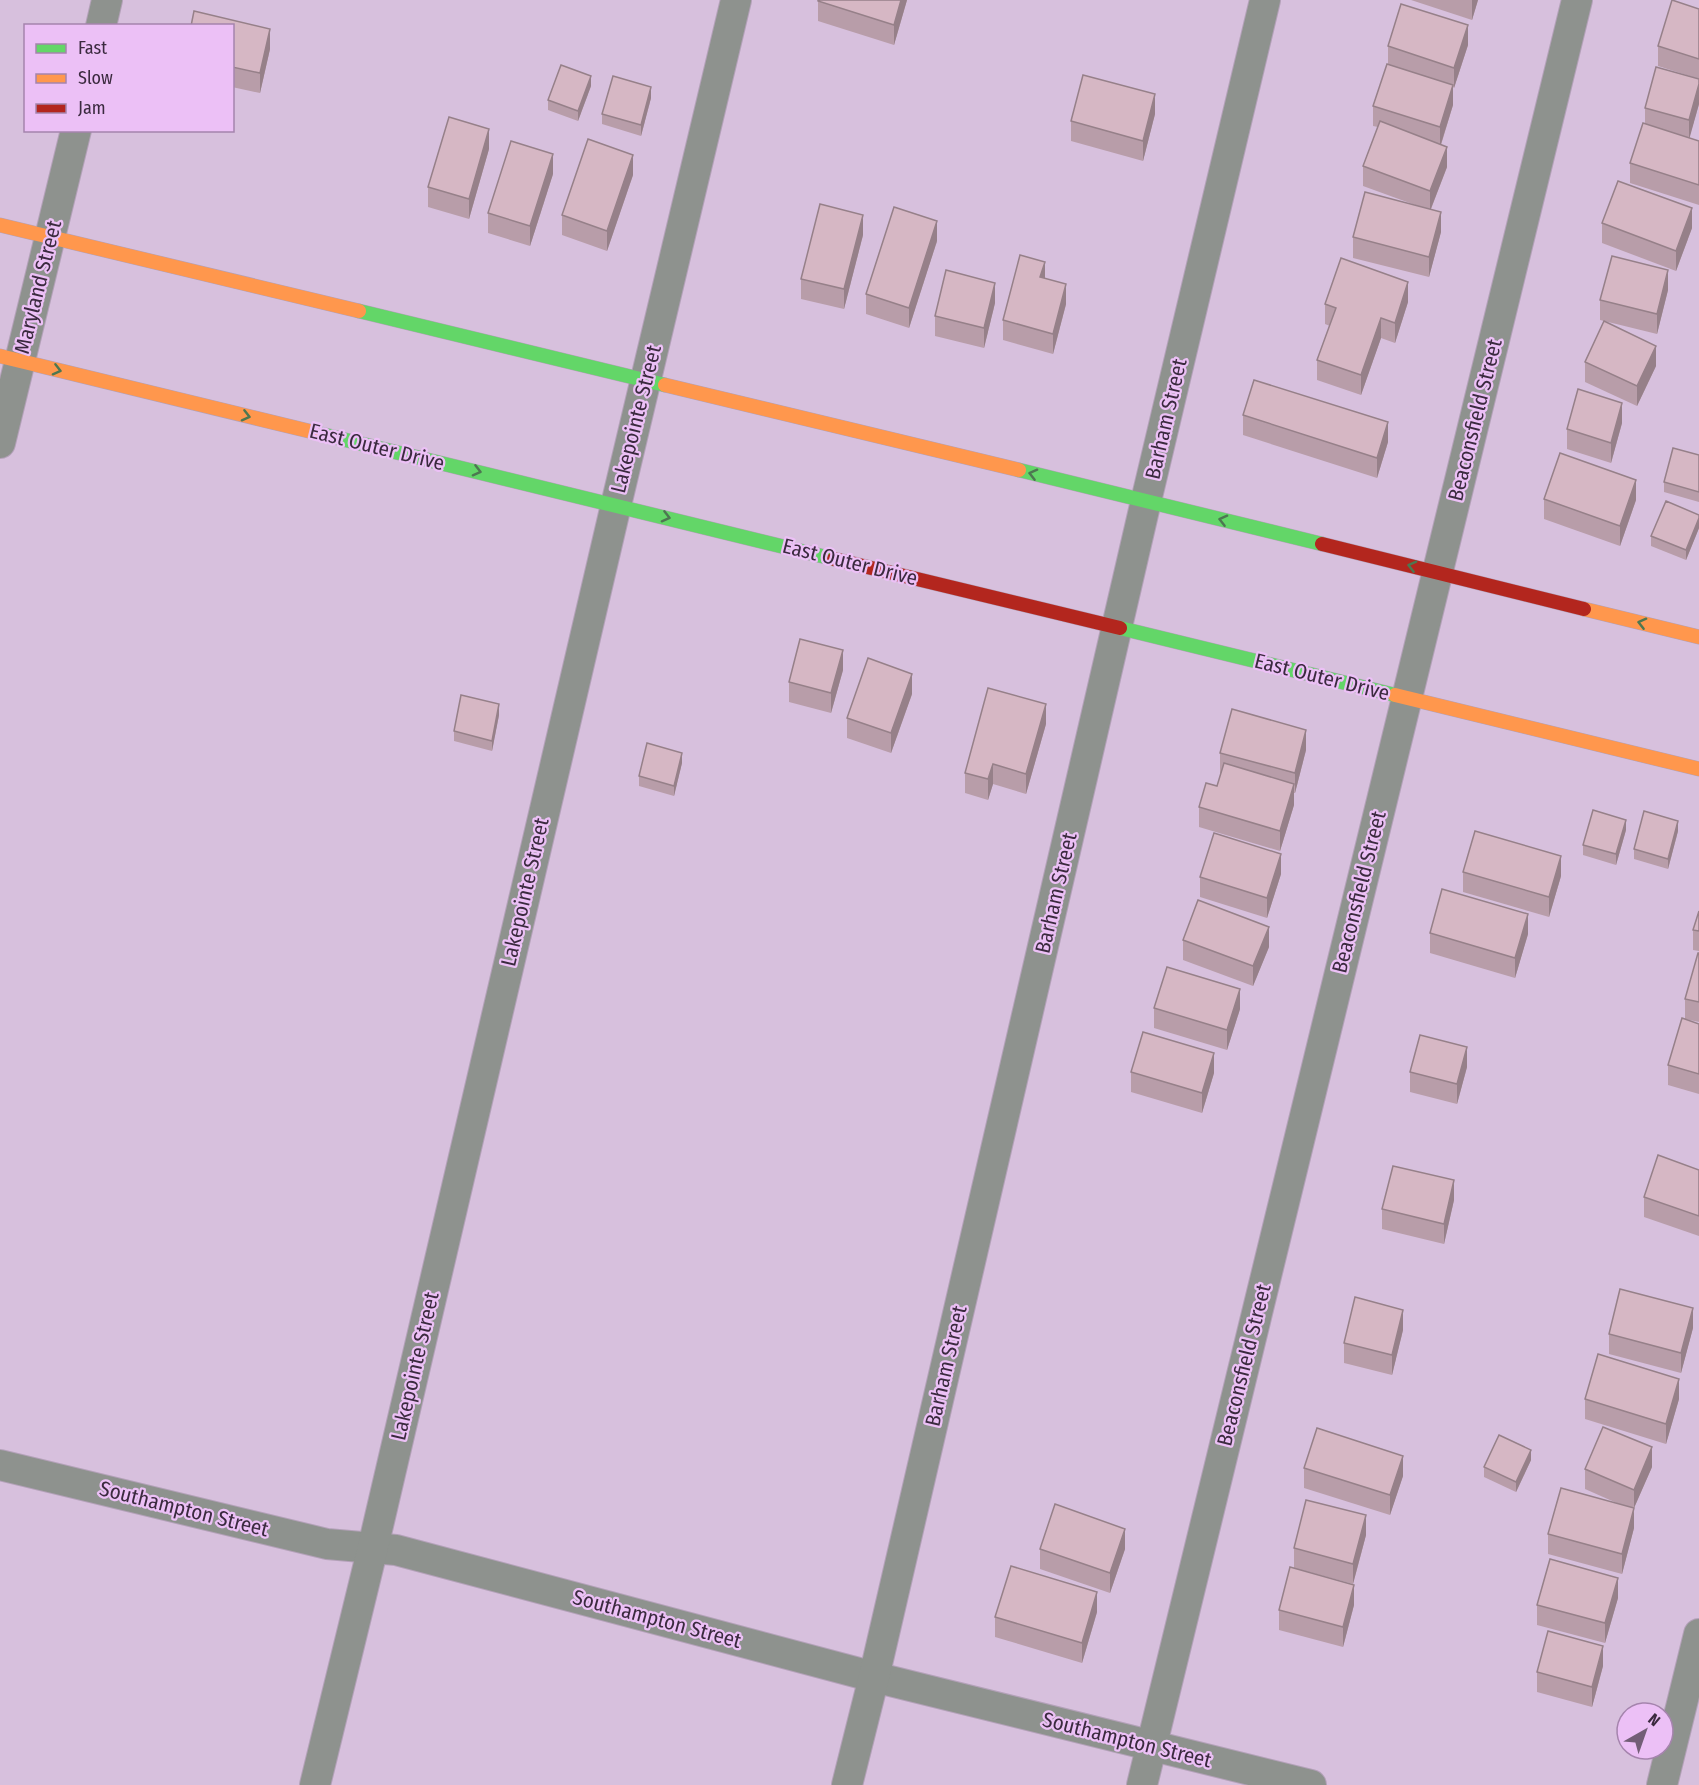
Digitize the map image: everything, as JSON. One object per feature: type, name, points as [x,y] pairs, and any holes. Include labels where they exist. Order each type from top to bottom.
[{"type":"street","points":[[101,24],[107,0]]},
{"type":"street","name":"Lakepointe Street","points":[[315,1785],[373,1547],[736,0]]},
{"type":"street","name":"Barham Street","points":[[847,1785],[1265,0]]},
{"type":"street","name":"Beaconsfield Street","points":[[1142,1785],[1576,0]]},
{"type":"street","name":"Maryland Street","points":[[0,443],[10,358],[50,237],[76,132]]},
{"type":"street","points":[[0,225],[1146,501],[1699,637]]},
{"type":"street","name":"East Outer Drive","points":[[10,358],[1699,769]]},
{"type":"street","name":"Southampton Street","points":[[0,1465],[327,1544],[396,1550],[874,1677],[1311,1785]]},
{"type":"street","points":[[1662,1785],[1699,1634]]},
{"type":"building","points":[[818,0],[901,0],[894,25]]},
{"type":"building","points":[[1672,0],[1699,9],[1699,59],[1658,46]]},
{"type":"building","points":[[1401,4],[1468,25],[1454,68],[1388,46]]},
{"type":"building","points":[[194,11],[270,29],[260,73],[234,67],[234,24],[191,24]]},
{"type":"building","points":[[1387,64],[1453,85],[1440,127],[1373,106]]},
{"type":"building","points":[[561,65],[591,76],[578,111],[548,100]]},
{"type":"building","points":[[1656,67],[1699,79],[1689,120],[1645,108]]},
{"type":"building","points":[[1083,75],[1155,94],[1143,141],[1071,121]]},
{"type":"building","points":[[613,76],[651,87],[641,125],[602,114]]},
{"type":"building","points":[[449,117],[489,129],[469,199],[428,187]]},
{"type":"building","points":[[1380,121],[1447,147],[1430,191],[1363,166]]},
{"type":"building","points":[[1643,123],[1699,141],[1699,185],[1630,163]]},
{"type":"building","points":[[588,139],[633,155],[607,231],[562,215]]},
{"type":"building","points":[[511,141],[553,154],[530,226],[488,213]]},
{"type":"building","points":[[1618,181],[1692,208],[1676,251],[1602,223]]},
{"type":"building","points":[[1365,192],[1441,212],[1429,257],[1353,237]]},
{"type":"building","points":[[820,204],[863,215],[844,289],[801,279]]},
{"type":"building","points":[[894,207],[937,221],[909,308],[866,294]]},
{"type":"building","points":[[1020,255],[1045,262],[1040,277],[1066,284],[1053,334],[1003,320]]},
{"type":"building","points":[[1612,256],[1668,270],[1657,314],[1600,300]]},
{"type":"building","points":[[1341,258],[1408,282],[1395,323],[1381,318],[1361,375],[1317,360],[1336,308],[1325,304]]},
{"type":"building","points":[[946,270],[995,283],[984,328],[935,316]]},
{"type":"building","points":[[1604,321],[1656,346],[1637,386],[1585,362]]},
{"type":"building","points":[[1254,380],[1388,422],[1377,458],[1243,415]]},
{"type":"building","points":[[1578,389],[1622,403],[1611,443],[1567,429]]},
{"type":"building","points":[[1673,448],[1699,455],[1699,492],[1664,482]]},
{"type":"building","points":[[1560,453],[1636,480],[1620,526],[1544,499]]},
{"type":"building","points":[[1666,501],[1699,515],[1686,550],[1651,536]]},
{"type":"building","points":[[800,639],[843,650],[831,693],[789,682]]},
{"type":"building","points":[[868,658],[912,674],[891,733],[847,718]]},
{"type":"building","points":[[988,688],[1046,704],[1026,774],[993,764],[988,779],[965,773]]},
{"type":"building","points":[[461,695],[499,704],[492,741],[454,731]]},
{"type":"building","points":[[1232,709],[1306,730],[1295,773],[1220,753]]},
{"type":"building","points":[[647,743],[682,753],[674,786],[639,776]]},
{"type":"building","points":[[1224,763],[1294,784],[1280,831],[1199,807],[1206,783],[1217,786]]},
{"type":"building","points":[[1593,810],[1626,820],[1616,854],[1583,845]]},
{"type":"building","points":[[1644,811],[1678,821],[1668,859],[1634,849]]},
{"type":"building","points":[[1475,831],[1561,856],[1549,897],[1463,872]]},
{"type":"building","points":[[1214,833],[1281,854],[1267,898],[1200,877]]},
{"type":"building","points":[[1442,889],[1528,914],[1515,958],[1430,933]]},
{"type":"building","points":[[1198,900],[1269,927],[1253,966],[1183,940]]},
{"type":"building","points":[[1699,911],[1699,931],[1693,930]]},
{"type":"building","points":[[1699,953],[1699,1002],[1685,999]]},
{"type":"building","points":[[1167,967],[1240,989],[1227,1030],[1154,1008]]},
{"type":"building","points":[[1682,1018],[1699,1024],[1699,1074],[1668,1065]]},
{"type":"building","points":[[1143,1032],[1214,1053],[1202,1093],[1131,1072]]},
{"type":"building","points":[[1420,1035],[1467,1047],[1457,1084],[1410,1072]]},
{"type":"building","points":[[1658,1155],[1699,1170],[1699,1216],[1644,1197]]},
{"type":"building","points":[[1393,1166],[1454,1180],[1444,1224],[1382,1209]]},
{"type":"building","points":[[1620,1289],[1693,1308],[1681,1353],[1609,1334]]},
{"type":"building","points":[[1355,1297],[1403,1310],[1392,1355],[1344,1343]]},
{"type":"building","points":[[1598,1354],[1679,1379],[1666,1424],[1585,1399]]},
{"type":"building","points":[[1603,1427],[1652,1447],[1634,1490],[1585,1469]]},
{"type":"building","points":[[1317,1428],[1403,1456],[1390,1495],[1304,1468]]},
{"type":"building","points":[[1499,1435],[1531,1450],[1516,1482],[1484,1467]]},
{"type":"building","points":[[1561,1488],[1634,1508],[1622,1554],[1548,1534]]},
{"type":"building","points":[[1306,1500],[1366,1515],[1353,1564],[1294,1548]]},
{"type":"building","points":[[1055,1504],[1125,1529],[1110,1573],[1040,1549]]},
{"type":"building","points":[[1550,1559],[1618,1578],[1605,1623],[1537,1605]]},
{"type":"building","points":[[1011,1566],[1097,1592],[1082,1643],[995,1617]]},
{"type":"building","points":[[1290,1567],[1354,1585],[1343,1627],[1279,1610]]},
{"type":"building","points":[[1548,1631],[1603,1646],[1592,1687],[1537,1672]]},
{"type":"traffic: fast","points":[[359,311],[665,385]]},
{"type":"traffic: fast","points":[[313,432],[834,559]]},
{"type":"traffic: fast","points":[[1019,470],[1322,544]]},
{"type":"traffic: fast","points":[[1120,628],[1395,695]]},
{"type":"traffic: slow","points":[[0,225],[359,311]]},
{"type":"traffic: slow","points":[[0,356],[313,432]]},
{"type":"traffic: slow","points":[[665,385],[1019,470]]},
{"type":"traffic: slow","points":[[1584,609],[1699,637]]},
{"type":"traffic: slow","points":[[1395,695],[1699,769]]},
{"type":"traffic: jam","points":[[1322,544],[1584,609]]},
{"type":"traffic: jam","points":[[834,559],[1120,628]]}]
